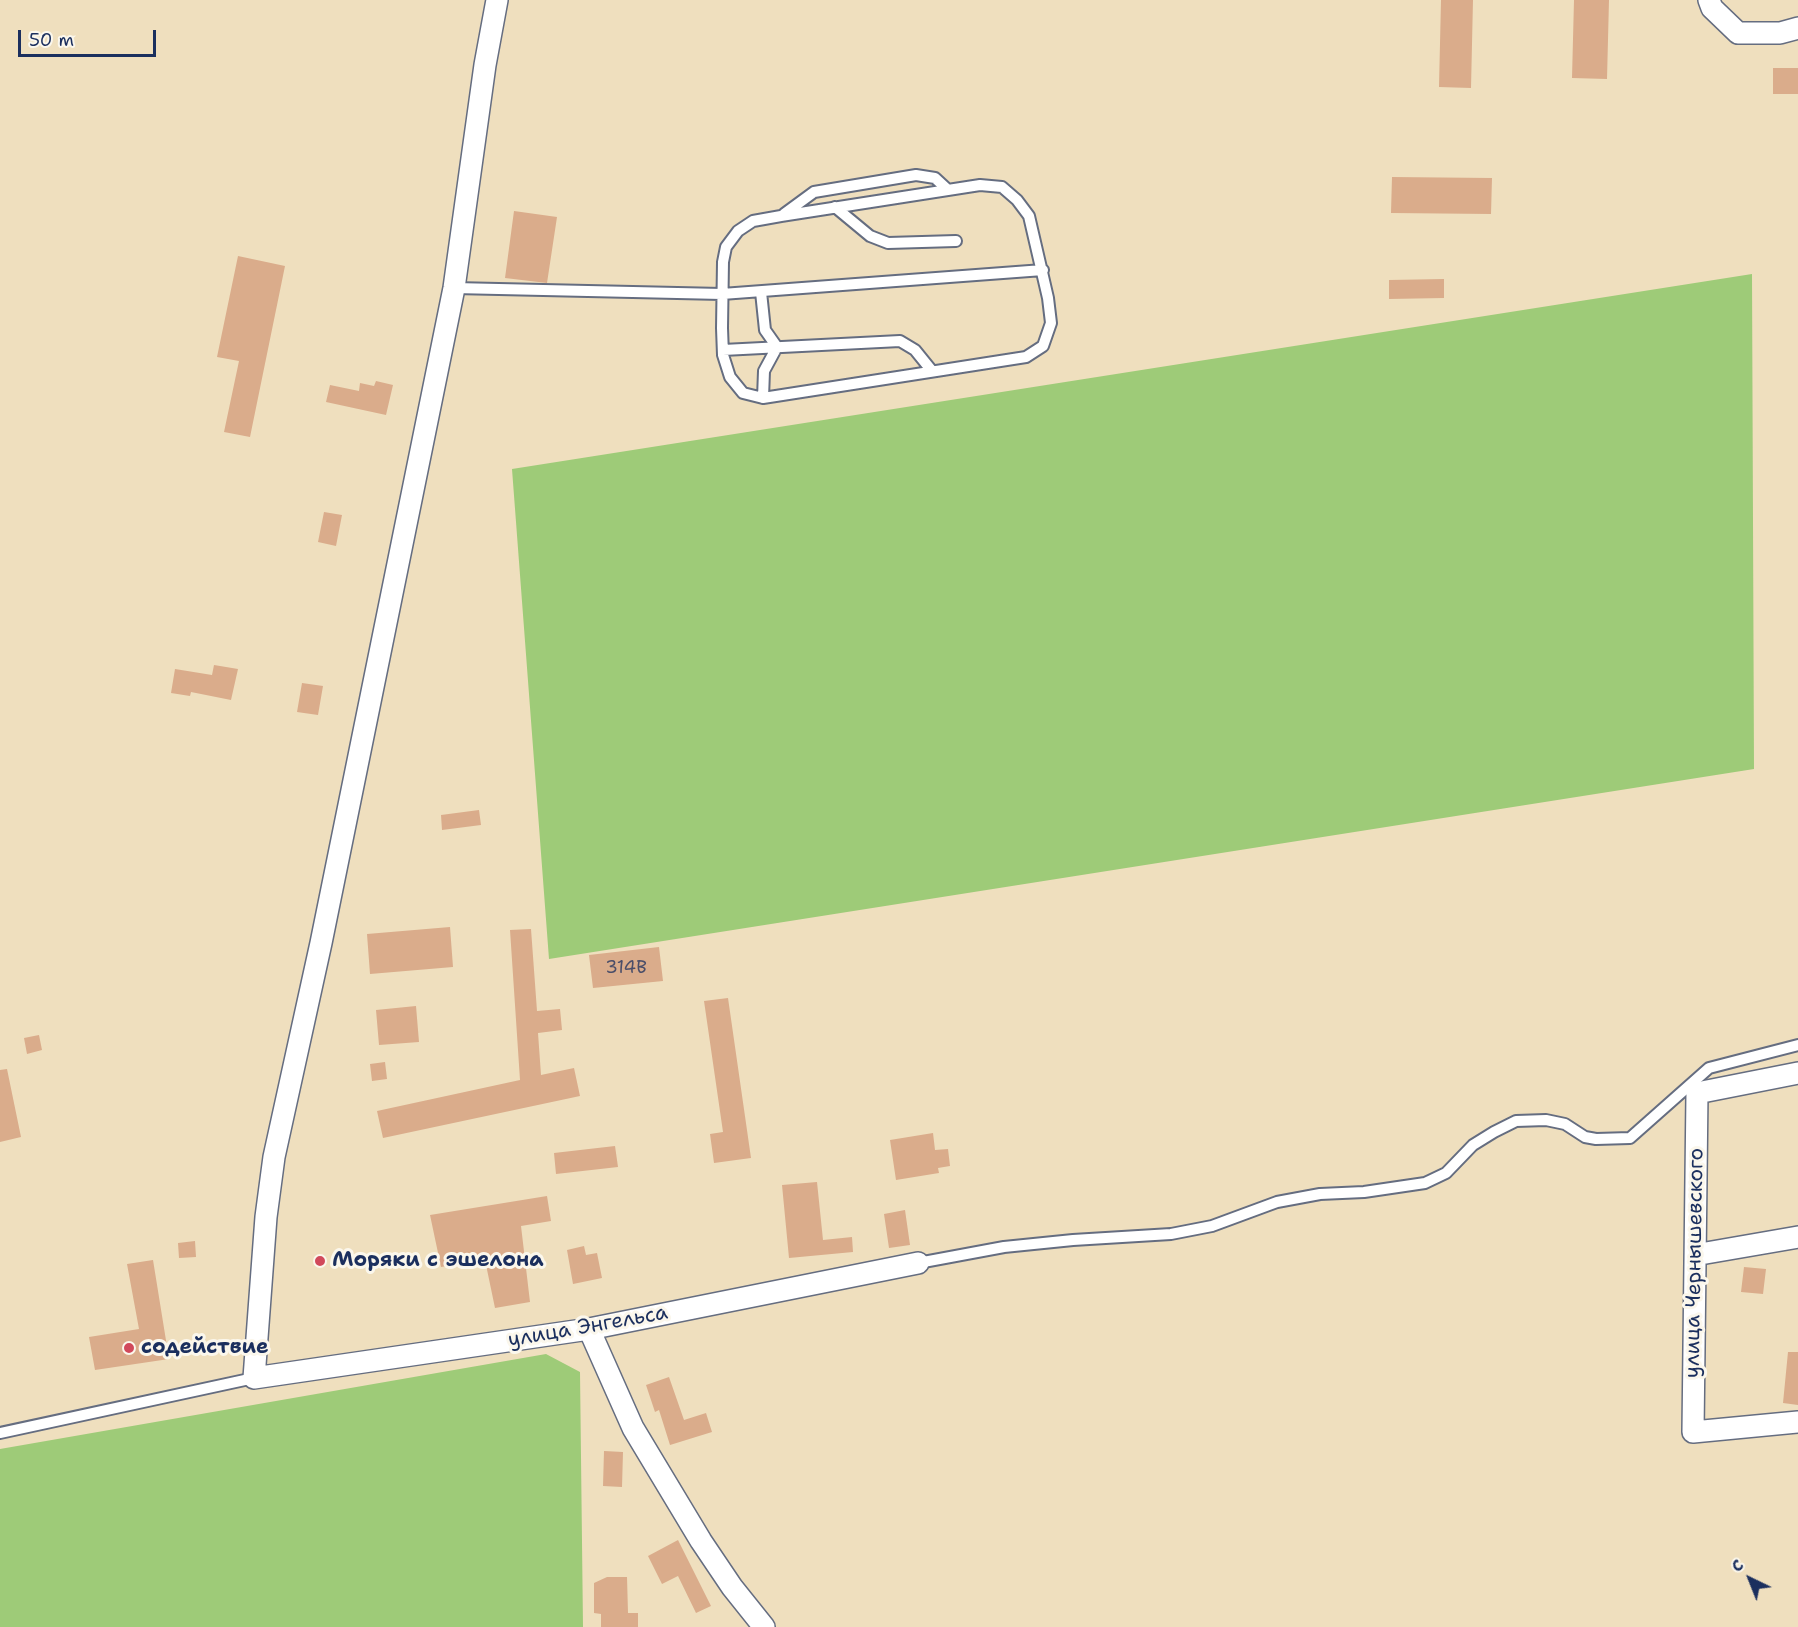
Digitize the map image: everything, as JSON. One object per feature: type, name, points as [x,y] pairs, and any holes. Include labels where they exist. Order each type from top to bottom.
[{"type":"street","points":[[254,1378],[266,1217],[274,1157],[321,944],[454,288],[485,65],[497,0]]},
{"type":"street","points":[[1709,0],[1712,8],[1738,33],[1780,33],[1798,28]]},
{"type":"street","name":"улица Чернышевского","points":[[1798,1073],[1697,1093],[1693,1432],[1798,1422]]},
{"type":"street","points":[[1706,1253],[1798,1237]]},
{"type":"street","name":"улица Энгельса","points":[[254,1378],[589,1329],[918,1263]]},
{"type":"street","points":[[589,1329],[633,1428],[732,1587],[764,1627]]},
{"type":"lane","points":[[781,216],[814,192],[916,175],[935,178],[948,190]]},
{"type":"lane","points":[[980,185],[1002,187],[1017,200],[1029,216],[1043,270],[1051,323],[1043,346],[1026,357],[763,398],[743,393],[730,377],[723,350],[723,262],[726,247],[738,231],[753,221],[948,190],[980,185]]},
{"type":"lane","points":[[836,207],[870,236],[888,243],[956,241]]},
{"type":"lane","points":[[454,288],[722,294],[1043,270]]},
{"type":"lane","points":[[761,291],[765,330],[777,347]]},
{"type":"lane","points":[[723,350],[900,341],[915,350],[932,371]]},
{"type":"lane","points":[[763,398],[764,371],[777,347]]},
{"type":"lane","points":[[918,1263],[1004,1247],[1171,1234],[1212,1226],[1277,1202],[1320,1194],[1364,1192],[1425,1183],[1446,1173],[1473,1145],[1516,1121],[1546,1120],[1565,1124],[1585,1137],[1596,1139],[1630,1138],[1709,1068],[1798,1045]]},
{"type":"lane","points":[[0,1433],[254,1378]]},
{"type":"green space","points":[[1752,274],[1754,769],[549,959],[512,469]]},
{"type":"green space","points":[[546,1354],[580,1372],[583,1627],[0,1627],[0,1449]]},
{"type":"building","points":[[1441,0],[1473,0],[1471,88],[1439,87]]},
{"type":"building","points":[[1574,0],[1609,0],[1607,79],[1572,78]]},
{"type":"building","points":[[1773,68],[1798,68],[1798,94],[1773,94]]},
{"type":"building","points":[[1392,177],[1492,178],[1491,214],[1391,213]]},
{"type":"building","points":[[514,211],[557,217],[547,283],[505,278]]},
{"type":"building","points":[[238,256],[285,266],[250,437],[224,432],[239,361],[217,357]]},
{"type":"building","points":[[1444,279],[1444,298],[1389,299],[1389,280]]},
{"type":"building","points":[[376,381],[393,385],[386,415],[326,402],[330,385],[359,391],[360,383],[374,386]]},
{"type":"building","points":[[324,512],[342,515],[336,546],[318,542]]},
{"type":"building","points":[[214,665],[238,669],[231,700],[191,692],[190,696],[171,693],[175,669],[212,675]]},
{"type":"building","points":[[302,683],[323,686],[318,715],[297,712]]},
{"type":"building","points":[[479,810],[481,825],[442,830],[441,815]]},
{"type":"building","points":[[450,927],[453,967],[370,974],[367,934]]},
{"type":"building","points":[[531,929],[537,1011],[560,1009],[562,1030],[538,1033],[541,1075],[574,1068],[580,1096],[383,1138],[377,1111],[520,1080],[510,930]]},
{"type":"building","points":[[659,947],[663,981],[593,988],[589,955]]},
{"type":"building","points":[[728,998],[751,1158],[714,1163],[710,1134],[723,1132],[704,1001]]},
{"type":"building","points":[[416,1006],[419,1042],[379,1045],[376,1010]]},
{"type":"building","points":[[39,1035],[42,1050],[27,1054],[24,1038]]},
{"type":"building","points":[[385,1062],[387,1079],[372,1081],[370,1064]]},
{"type":"building","points":[[7,1069],[21,1137],[0,1142],[0,1070]]},
{"type":"building","points":[[933,1133],[935,1150],[948,1149],[950,1166],[938,1168],[939,1173],[896,1180],[890,1140]]},
{"type":"building","points":[[615,1146],[618,1167],[556,1174],[554,1153]]},
{"type":"building","points":[[817,1182],[823,1240],[852,1237],[853,1252],[789,1258],[782,1185]]},
{"type":"building","points":[[547,1196],[551,1221],[521,1226],[530,1302],[495,1308],[485,1260],[441,1267],[430,1215]]},
{"type":"building","points":[[905,1210],[910,1245],[889,1248],[884,1214]]},
{"type":"building","points":[[195,1241],[196,1257],[179,1258],[178,1243]]},
{"type":"building","points":[[584,1246],[586,1255],[597,1253],[602,1278],[573,1284],[567,1250]]},
{"type":"building","points":[[153,1260],[169,1359],[95,1370],[89,1337],[139,1329],[127,1264]]},
{"type":"building","points":[[1744,1267],[1766,1269],[1763,1294],[1741,1292]]},
{"type":"building","points":[[1788,1352],[1798,1352],[1798,1405],[1783,1403]]},
{"type":"building","points":[[669,1377],[684,1420],[706,1413],[712,1432],[670,1445],[659,1410],[655,1412],[646,1385]]},
{"type":"building","points":[[604,1451],[623,1452],[622,1487],[603,1486]]},
{"type":"building","points":[[678,1540],[711,1606],[696,1613],[678,1576],[662,1584],[648,1556]]},
{"type":"building","points":[[607,1577],[627,1577],[628,1613],[638,1613],[638,1627],[601,1627],[601,1614],[594,1613],[594,1583]]},
{"type":"place","name":"Моряки с эшелона","points":[[320,1261]]},
{"type":"place","name":"содействие","points":[[129,1348]]}]
